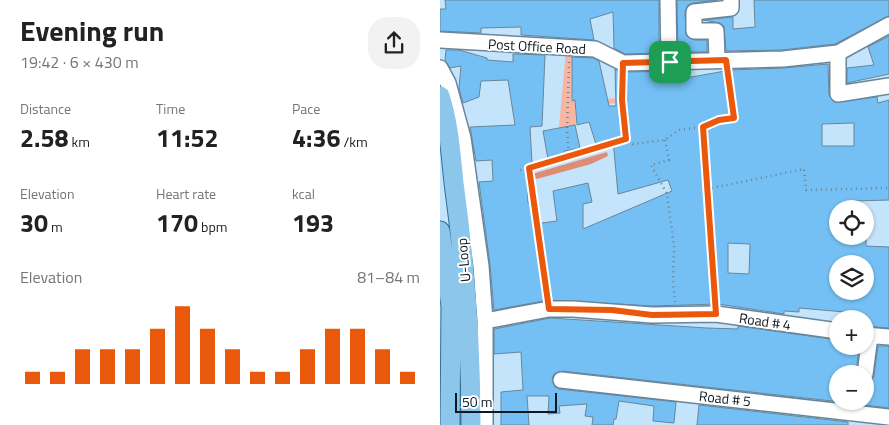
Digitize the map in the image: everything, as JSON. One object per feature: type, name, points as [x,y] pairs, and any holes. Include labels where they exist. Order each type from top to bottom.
[{"type":"main road","name":"U-Loop","points":[[440,96],[448,132],[463,247],[470,331],[471,425]]},
{"type":"main road","points":[[440,231],[451,306],[450,425]]},
{"type":"street","points":[[668,0],[670,62]]},
{"type":"street","points":[[722,59],[716,32],[694,32],[694,12],[731,8],[731,0]]},
{"type":"street","points":[[889,25],[838,53],[838,94],[889,86]]},
{"type":"street","name":"Post Office Road","points":[[440,40],[595,49],[623,63],[722,59],[783,59],[838,53]]},
{"type":"street","points":[[440,68],[448,83],[463,138],[481,266],[485,320],[486,425]]},
{"type":"street","name":"Road # 4","points":[[485,320],[549,309],[677,315],[716,314],[829,330]]},
{"type":"street","points":[[874,336],[889,337]]},
{"type":"street","name":"Road # 5","points":[[561,380],[889,417]]},
{"type":"path","points":[[570,48],[567,131],[569,154],[571,156]]},
{"type":"path","points":[[520,170],[628,138],[633,144],[665,140],[679,130],[703,127],[719,120],[734,118],[722,59]]},
{"type":"path","points":[[623,63],[622,100],[626,139]]},
{"type":"path","points":[[703,127],[716,314]]},
{"type":"path","points":[[665,140],[669,160],[651,165],[667,194],[674,246],[673,283],[677,315]]},
{"type":"path","points":[[529,168],[549,309]]},
{"type":"path","points":[[707,189],[804,170],[806,190],[889,188]]},
{"type":"shaded area","points":[[566,49],[572,50],[571,101],[619,98],[620,103],[575,106],[576,126],[572,126],[576,153],[566,155],[559,127]]},
{"type":"shaded area","points":[[607,152],[608,156],[591,164],[533,180],[532,174]]},
{"type":"building","points":[[445,0],[659,0],[659,53],[625,54],[614,48],[613,12],[590,19],[594,40],[521,35],[521,27],[481,28],[481,33],[440,31],[440,9],[446,9]]},
{"type":"building","points":[[677,0],[718,0],[693,3],[688,5],[685,12],[686,35],[694,40],[707,40],[707,52],[678,52]]},
{"type":"building","points":[[754,0],[889,0],[889,16],[835,44],[782,50],[726,51],[724,26],[720,23],[703,20],[733,17],[733,29],[755,27]]},
{"type":"building","points":[[889,36],[889,74],[847,83],[847,68],[874,65],[868,47]]},
{"type":"building","points":[[446,50],[459,50],[487,58],[487,60],[513,62],[513,54],[545,55],[542,126],[530,127],[532,163],[526,164],[528,203],[533,203],[534,224],[557,221],[553,191],[588,183],[592,202],[583,204],[583,229],[672,191],[668,180],[618,194],[613,140],[596,144],[589,122],[577,125],[575,100],[572,101],[572,57],[593,58],[599,61],[609,106],[616,106],[615,69],[623,72],[689,71],[680,79],[731,70],[828,64],[829,95],[834,102],[877,97],[878,103],[889,100],[889,200],[829,200],[829,245],[889,247],[889,328],[874,327],[874,310],[829,311],[799,308],[799,312],[784,311],[784,314],[718,304],[652,306],[549,300],[494,310],[479,182],[493,181],[492,160],[476,161],[470,127],[515,125],[508,80],[481,81],[479,97],[463,103],[459,88],[461,66],[450,68],[445,60]],"holes":[[[854,123],[854,146],[822,146],[822,124]],[[728,243],[750,244],[749,274],[728,273]]]},
{"type":"building","points":[[575,125],[580,148],[564,151],[565,155],[548,159],[543,131]]},
{"type":"building","points":[[550,318],[707,328],[738,329],[738,326],[829,339],[829,355],[858,355],[857,365],[829,365],[829,401],[562,371],[554,374],[552,379],[555,387],[559,389],[676,402],[674,423],[653,421],[654,406],[619,401],[613,425],[592,425],[593,417],[585,416],[587,404],[559,406],[560,413],[548,414],[549,396],[527,396],[529,425],[501,425],[501,392],[523,390],[521,352],[494,354],[494,329]]},
{"type":"building","points":[[878,346],[889,346],[889,408],[874,406],[874,376]]},
{"type":"building","points":[[699,405],[848,422],[848,425],[697,425]]},
{"type":"route","points":[[726,60],[734,118],[719,120],[703,127],[716,314],[652,315],[612,310],[549,309],[529,168],[626,139],[622,100],[623,63],[670,62],[726,60]]}]
